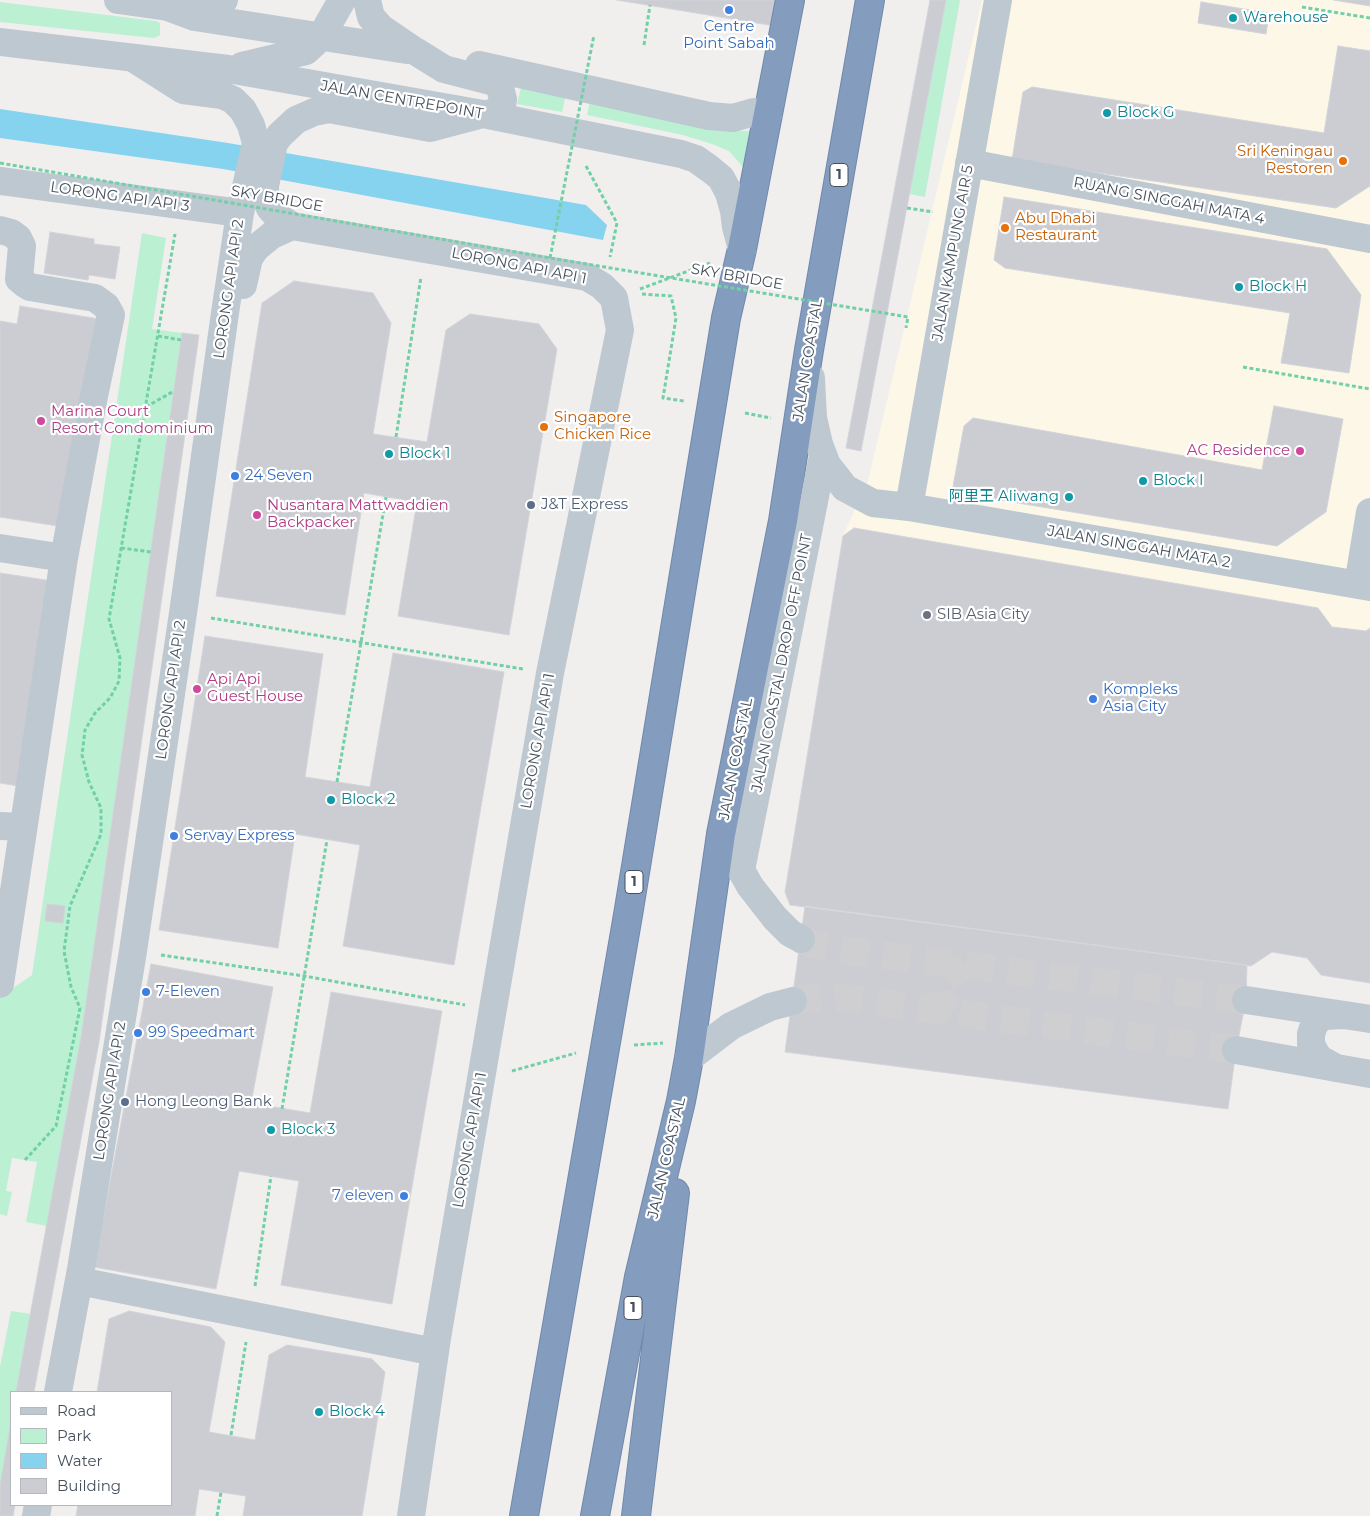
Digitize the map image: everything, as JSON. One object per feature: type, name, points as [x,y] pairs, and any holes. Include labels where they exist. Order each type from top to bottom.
[{"type":"highway","name":"1","points":[[524,1516],[628,915],[726,318],[742,249],[790,0]]},
{"type":"highway","name":"JALAN COASTAL","points":[[595,1516],[639,1277],[681,1101],[689,1058],[721,834],[783,521],[809,350],[870,0]]},
{"type":"highway","points":[[636,1516],[664,1271],[679,1164],[681,1101]]},
{"type":"street","points":[[118,0],[168,7],[212,4],[224,0]]},
{"type":"street","points":[[228,69],[306,51],[321,37],[342,0]]},
{"type":"street","points":[[367,0],[371,17],[381,28],[415,51],[444,68],[499,84],[504,99],[502,106],[491,114],[483,114]]},
{"type":"street","name":"JALAN KAMPUNG AIR 5","points":[[909,507],[998,0]]},
{"type":"street","points":[[168,7],[195,17],[415,51],[709,116],[733,118],[754,112],[768,114]]},
{"type":"street","name":"JALAN CENTREPOINT","points":[[0,42],[136,60],[228,69],[483,114],[681,154],[696,159],[721,178],[729,193],[742,249]]},
{"type":"street","name":"LORONG API API 2","points":[[58,1391],[80,1275],[133,950],[240,214],[256,143],[251,125],[243,110],[234,100],[222,95],[183,90],[136,60]]},
{"type":"street","name":"LORONG API API 1","points":[[411,1516],[436,1345],[550,673],[620,330],[614,298],[602,286],[587,277],[292,226],[277,216],[270,208],[265,197],[265,186],[274,143],[296,120],[314,112],[329,109],[430,128],[483,114]]},
{"type":"street","name":"RUANG SINGGAH MATA 4","points":[[969,163],[1370,239]]},
{"type":"street","name":"LORONG API API 3","points":[[0,181],[240,214]]},
{"type":"street","points":[[225,313],[238,307],[249,258],[256,248],[272,235],[292,226]]},
{"type":"street","points":[[0,230],[11,233],[18,238],[22,246],[19,279],[25,284],[96,298],[106,306],[111,315],[11,827],[12,908],[0,984]]},
{"type":"street","points":[[809,350],[813,418],[818,444],[823,456]]},
{"type":"street","name":"JALAN SINGGAH MATA 2","points":[[823,456],[827,465],[845,488],[874,503],[909,507],[1364,586]]},
{"type":"street","name":"JALAN COASTAL DROP OFF POINT","points":[[741,870],[823,456]]},
{"type":"street","points":[[1364,586],[1370,512]]},
{"type":"street","points":[[0,548],[64,558]]},
{"type":"street","points":[[721,834],[750,886],[775,918],[801,939]]},
{"type":"street","points":[[1246,1000],[1357,1017]]},
{"type":"street","points":[[689,1058],[732,1026],[770,1006],[793,1001]]},
{"type":"street","points":[[1336,1068],[1320,1059],[1316,1054],[1311,1044],[1311,1034],[1314,1025],[1320,1018],[1325,1016],[1357,1017]]},
{"type":"street","points":[[1236,1050],[1370,1074]]},
{"type":"street","points":[[80,1275],[436,1345]]},
{"type":"path","points":[[644,45],[650,5]]},
{"type":"path","points":[[1302,7],[1370,18]]},
{"type":"path","points":[[550,258],[594,35]]},
{"type":"path","name":"SKY BRIDGE","points":[[0,164],[908,317],[906,328]]},
{"type":"path","points":[[586,166],[617,223],[605,276]]},
{"type":"path","points":[[25,1160],[56,1126],[80,1008],[71,987],[64,951],[70,906],[101,834],[101,808],[89,782],[82,755],[85,730],[95,713],[110,698],[119,681],[120,658],[109,619],[176,225]]},
{"type":"path","points":[[396,437],[426,248]]},
{"type":"path","points":[[663,398],[676,318],[671,296],[637,292],[717,260]]},
{"type":"path","points":[[158,336],[181,340]]},
{"type":"path","points":[[1243,367],[1370,389]]},
{"type":"path","points":[[146,407],[174,391]]},
{"type":"path","points":[[745,413],[772,418]]},
{"type":"path","points":[[338,782],[386,497]]},
{"type":"path","points":[[121,548],[151,552]]},
{"type":"path","points":[[183,613],[550,673]]},
{"type":"path","points":[[282,1109],[328,840]]},
{"type":"path","points":[[133,950],[304,976],[492,1010]]},
{"type":"path","points":[[231,1435],[252,1309],[271,1176]]},
{"type":"path","points":[[217,1516],[221,1492]]},
{"type":"shaded area","points":[[982,0],[1370,0],[1370,628],[1366,631],[1332,627],[1318,608],[854,528],[843,536],[868,481]]},
{"type":"green space","points":[[946,0],[960,0],[925,197],[909,194]]},
{"type":"green space","points":[[0,2],[156,21],[160,23],[160,35],[154,38],[0,22]]},
{"type":"green space","points":[[522,83],[566,94],[562,112],[517,104]]},
{"type":"green space","points":[[590,101],[713,130],[748,131],[768,124],[747,172],[729,151],[712,144],[683,135],[587,115]]},
{"type":"green space","points":[[142,233],[166,238],[152,329],[182,333],[81,1037],[47,1226],[26,1222],[37,1162],[12,1158],[6,1191],[12,1192],[7,1216],[0,1214],[0,997],[32,975]]},
{"type":"green space","points":[[11,1311],[31,1314],[16,1391],[10,1391],[10,1427],[0,1485],[0,1367]]},
{"type":"water","points":[[0,109],[228,143],[586,205],[607,225],[603,240],[223,169],[0,138]]},
{"type":"building","name":"Centre Point Sabah","points":[[617,0],[779,0],[775,26]]},
{"type":"building","points":[[930,0],[946,0],[861,451],[846,448]]},
{"type":"building","points":[[1334,0],[1370,0],[1370,6]]},
{"type":"building","name":"Warehouse","points":[[1201,2],[1269,13],[1266,34],[1198,23]]},
{"type":"building","name":"Block G","points":[[1338,46],[1370,51],[1370,186],[1336,208],[1012,160],[1023,92],[1032,87],[1324,133]]},
{"type":"building","name":"Block H","points":[[1004,197],[1327,249],[1361,295],[1349,373],[1281,363],[1290,313],[1005,268],[994,260]]},
{"type":"building","points":[[50,232],[94,239],[94,244],[120,247],[115,279],[89,275],[88,280],[44,273]]},
{"type":"building","name":"Block 1","points":[[294,281],[373,293],[391,323],[373,434],[427,442],[446,330],[470,314],[539,324],[557,349],[509,635],[398,616],[417,502],[364,493],[345,615],[216,596],[262,303]]},
{"type":"building","name":"Marina Court Resort Condominium","points":[[20,306],[99,319],[64,527],[0,517],[0,321],[17,324]]},
{"type":"building","points":[[182,333],[199,335],[99,1042],[34,1391],[16,1391],[81,1037]]},
{"type":"building","name":"Block I","points":[[1274,406],[1343,419],[1326,512],[1277,546],[952,492],[964,426],[973,418],[1262,470]]},
{"type":"building","name":"Kompleks Asia City","points":[[854,528],[1318,608],[1332,627],[1366,631],[1370,628],[1370,983],[1321,975],[1307,958],[1272,952],[1251,966],[790,905],[785,892],[843,536]]},
{"type":"building","points":[[0,573],[52,581],[18,786],[0,783]]},
{"type":"building","name":"Block 2","points":[[205,636],[323,654],[305,777],[370,787],[393,653],[504,672],[454,965],[343,946],[360,845],[295,834],[278,948],[159,930]]},
{"type":"building","points":[[47,904],[65,906],[63,923],[45,921]]},
{"type":"building","points":[[805,906],[1247,965],[1246,1000],[1236,1050],[1228,1109],[785,1052]]},
{"type":"building","name":"Block 3","points":[[151,964],[273,987],[251,1103],[310,1113],[331,992],[442,1011],[392,1304],[281,1285],[299,1181],[239,1171],[216,1289],[94,1267]]},
{"type":"building","name":"Block 4","points":[[129,1311],[211,1327],[225,1342],[209,1432],[255,1440],[269,1355],[287,1345],[372,1359],[385,1372],[362,1516],[243,1516],[246,1496],[199,1489],[195,1516],[76,1516],[78,1506],[172,1506],[172,1391],[97,1391],[109,1319]]},
{"type":"building","points":[[10,1427],[10,1506],[15,1506],[13,1516],[0,1516],[0,1485]]},
{"type":"tunnel","points":[[801,939],[810,944],[849,951],[1246,1000]]},
{"type":"tunnel","points":[[952,1013],[940,1004],[939,989],[946,977],[966,966]]},
{"type":"tunnel","points":[[793,1001],[837,997],[1236,1050]]},
{"type":"place","name":"Centre Point Sabah","points":[[729,10]]},
{"type":"place","name":"Warehouse","points":[[1233,18]]},
{"type":"place","name":"Block G","points":[[1107,113]]},
{"type":"place","name":"Sri Keningau Restoren","points":[[1343,161]]},
{"type":"place","name":"Abu Dhabi Restaurant","points":[[1005,228]]},
{"type":"place","name":"Block H","points":[[1239,287]]},
{"type":"place","name":"Marina Court Resort Condominium","points":[[41,421]]},
{"type":"place","name":"Singapore Chicken Rice","points":[[544,427]]},
{"type":"place","name":"AC Residence","points":[[1300,451]]},
{"type":"place","name":"Block 1","points":[[389,454]]},
{"type":"place","name":"24 Seven","points":[[235,476]]},
{"type":"place","name":"Block I","points":[[1143,481]]},
{"type":"place","name":"阿里王 Aliwang","points":[[1069,497]]},
{"type":"place","name":"J&T Express","points":[[531,505]]},
{"type":"place","name":"Nusantara Mattwaddien Backpacker","points":[[257,515]]},
{"type":"place","name":"SIB Asia City","points":[[927,615]]},
{"type":"place","name":"Api Api Guest House","points":[[197,689]]},
{"type":"place","name":"Kompleks Asia City","points":[[1093,699]]},
{"type":"place","name":"Block 2","points":[[331,800]]},
{"type":"place","name":"Servay Express","points":[[174,836]]},
{"type":"place","name":"7-Eleven","points":[[146,992]]},
{"type":"place","name":"99 Speedmart","points":[[138,1033]]},
{"type":"place","name":"Hong Leong Bank","points":[[125,1102]]},
{"type":"place","name":"Block 3","points":[[271,1130]]},
{"type":"place","name":"7 eleven","points":[[404,1196]]},
{"type":"place","name":"Block 4","points":[[319,1412]]}]
